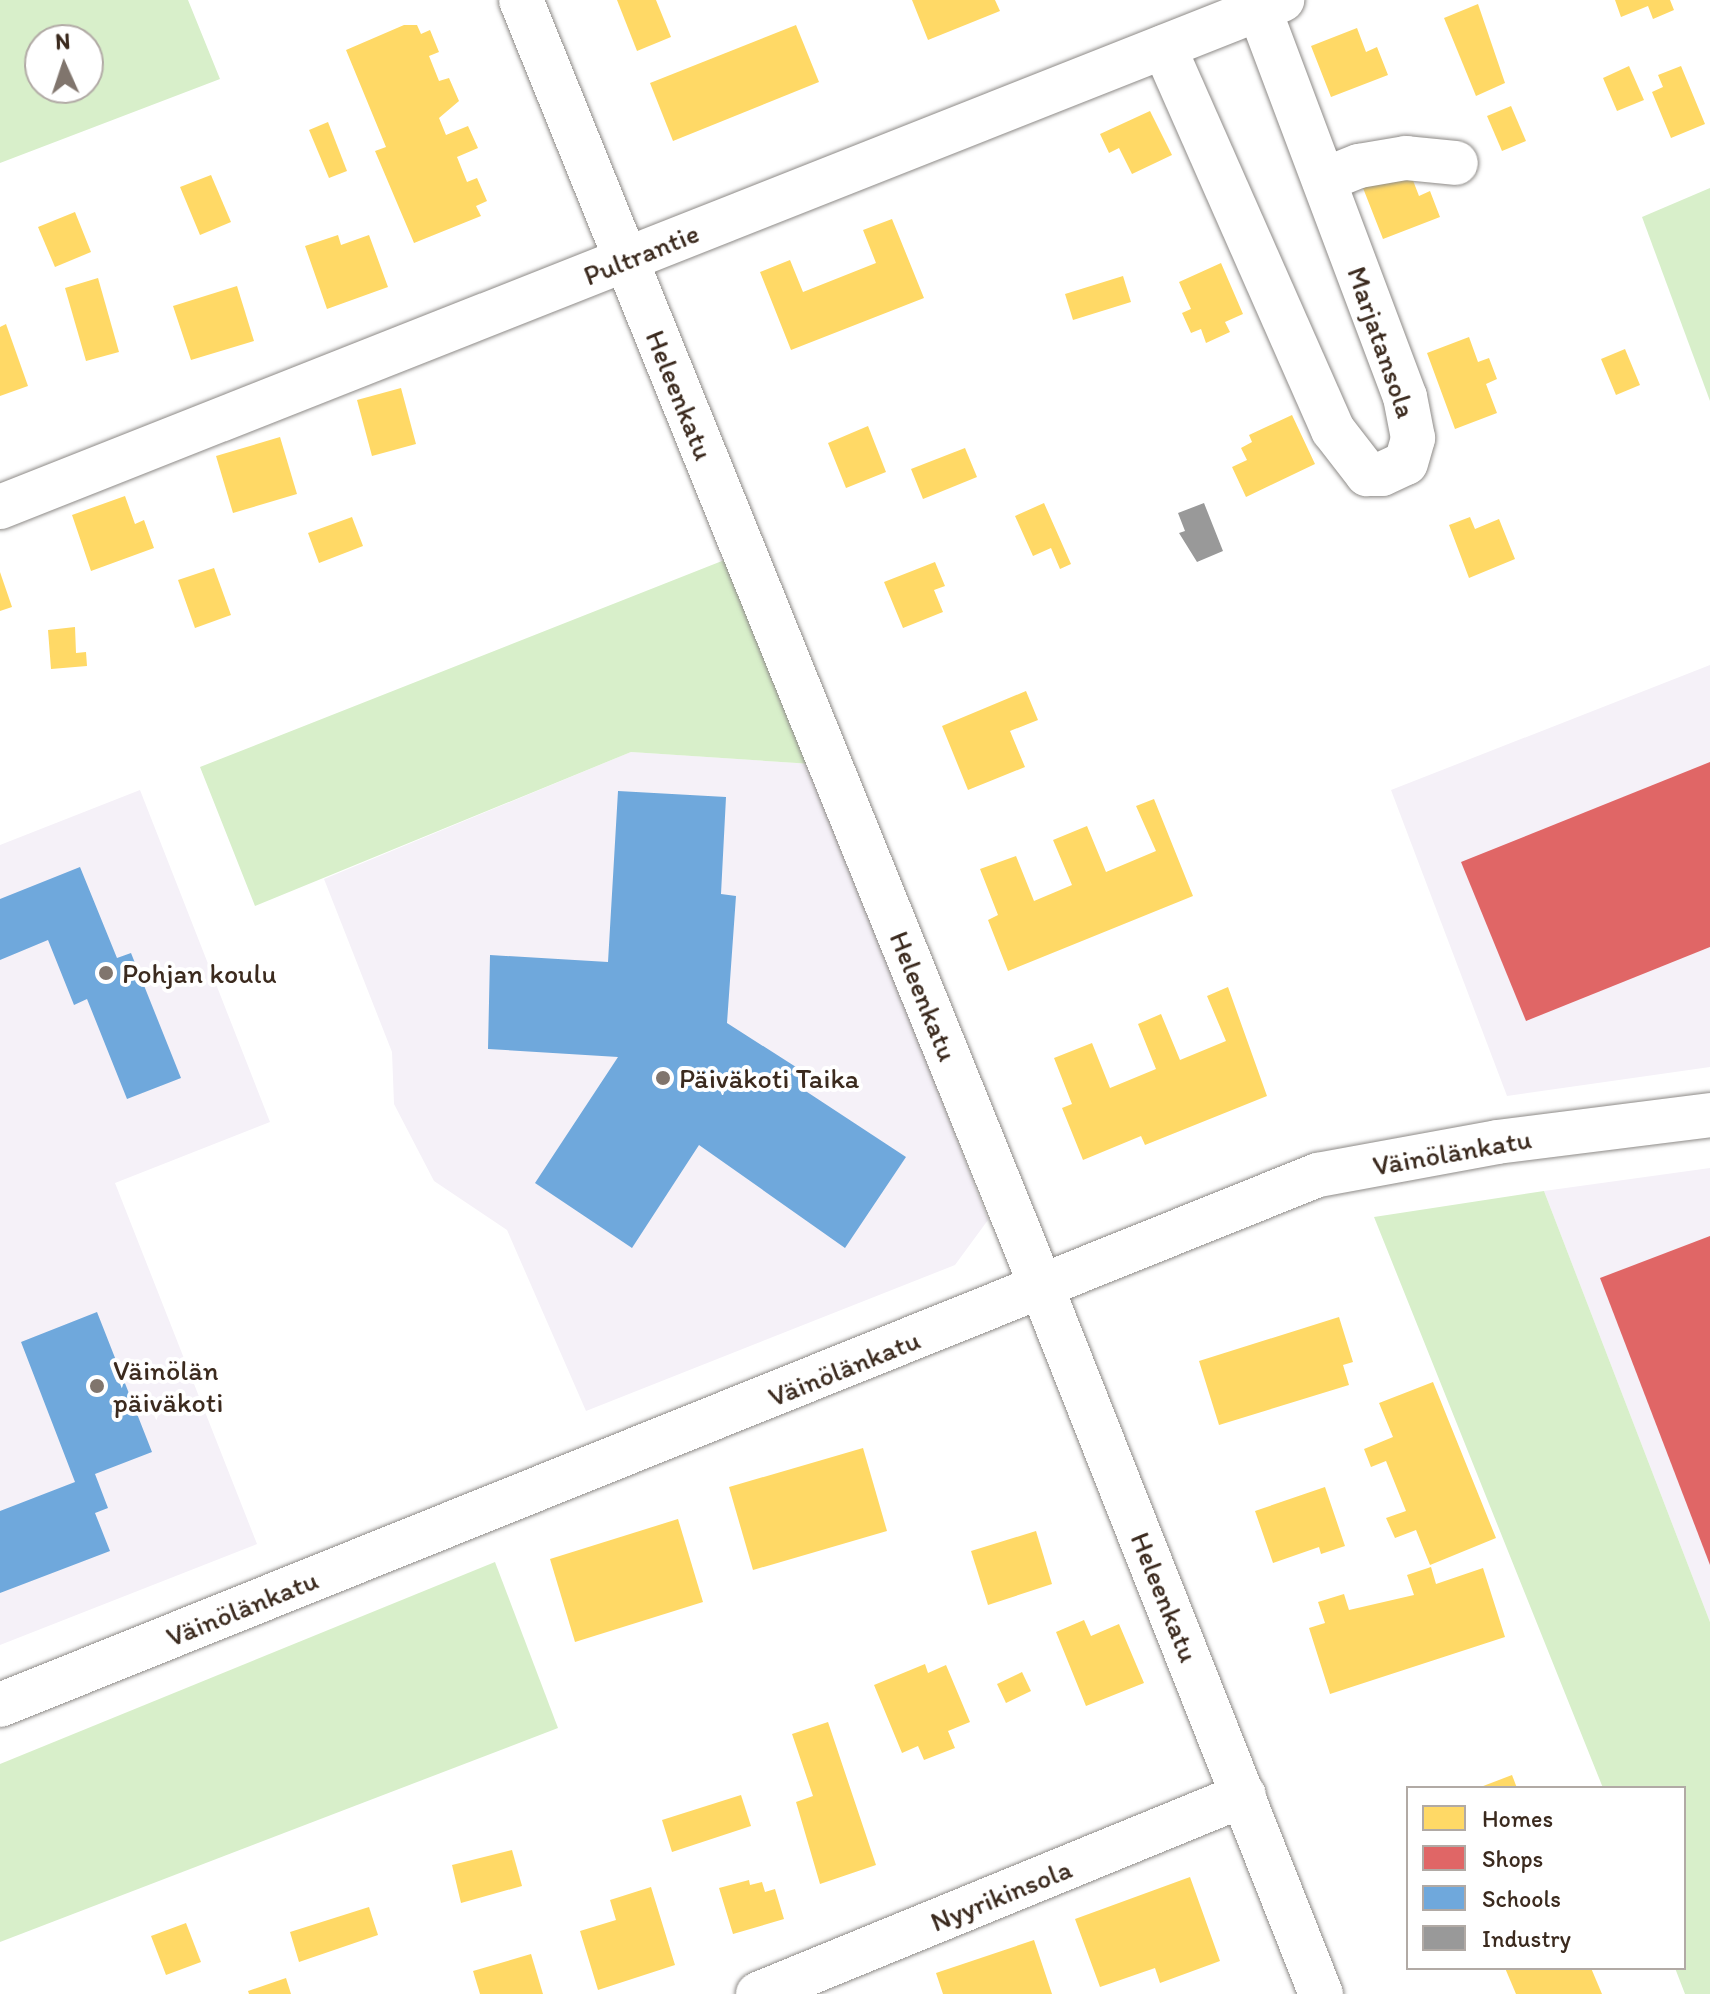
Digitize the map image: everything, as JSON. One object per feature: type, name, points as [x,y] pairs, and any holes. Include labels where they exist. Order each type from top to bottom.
[{"type":"street","name":"Heleenkatu","points":[[521,0],[1040,1283],[1321,1994]]},
{"type":"street","name":"Pultrantie","points":[[0,507],[1164,47],[1206,14],[1270,5]]},
{"type":"street","name":"Marjatansola","points":[[1164,47],[1333,430],[1361,469],[1382,474],[1406,463],[1413,438],[1405,397],[1324,180],[1270,5]]},
{"type":"street","points":[[1324,180],[1359,166],[1406,158],[1456,163]]},
{"type":"street","name":"Väinölänkatu","points":[[0,1705],[979,1315],[1040,1283],[1318,1175],[1497,1142],[1710,1115]]},
{"type":"street","name":"Nyyrikinsola","points":[[758,1994],[1244,1795]]},
{"type":"shaded area","points":[[1710,665],[1710,1067],[1507,1096],[1391,790]]},
{"type":"shaded area","name":"Päiväkoti Taika","points":[[631,752],[812,764],[988,1220],[955,1265],[586,1411],[507,1230],[434,1181],[394,1104],[392,1052],[324,879]]},
{"type":"shaded area","points":[[140,790],[270,1122],[115,1183],[257,1544],[0,1645],[0,845]]},
{"type":"shaded area","points":[[1710,1168],[1710,1622],[1544,1191]]},
{"type":"green space","points":[[0,0],[188,0],[220,79],[0,163]]},
{"type":"green space","points":[[1710,188],[1710,401],[1642,217]]},
{"type":"green space","points":[[727,559],[812,764],[631,752],[255,906],[200,767]]},
{"type":"green space","points":[[1544,1191],[1710,1622],[1710,1994],[1685,1994],[1676,1970],[1686,1970],[1686,1786],[1602,1786],[1374,1217]]},
{"type":"green space","points":[[495,1562],[558,1728],[0,1942],[0,1764]]},
{"type":"building: Homes","points":[[617,0],[656,0],[671,37],[637,51]]},
{"type":"building: Homes","points":[[912,0],[995,0],[1000,11],[928,40]]},
{"type":"building: Homes","points":[[1615,0],[1670,0],[1674,10],[1653,19],[1648,6],[1621,17]]},
{"type":"building: Homes","points":[[1478,4],[1505,83],[1476,96],[1444,18]]},
{"type":"building: Homes","points":[[404,25],[417,25],[421,34],[430,30],[439,52],[429,56],[439,81],[449,78],[459,101],[439,118],[446,135],[468,126],[478,148],[457,157],[467,182],[477,178],[487,201],[476,206],[481,216],[414,243],[375,151],[386,147],[346,50]]},
{"type":"building: Homes","points":[[796,25],[819,82],[673,141],[650,83]]},
{"type":"building: Homes","points":[[1357,28],[1366,52],[1377,47],[1388,75],[1331,97],[1311,46]]},
{"type":"building: Homes","points":[[1629,66],[1644,100],[1617,111],[1603,78]]},
{"type":"building: Homes","points":[[1681,66],[1705,124],[1671,138],[1652,92],[1663,87],[1658,75]]},
{"type":"building: Homes","points":[[1511,106],[1526,141],[1502,151],[1487,116]]},
{"type":"building: Homes","points":[[1150,111],[1172,155],[1132,174],[1119,148],[1109,153],[1100,134]]},
{"type":"building: Homes","points":[[328,122],[347,171],[329,178],[309,130]]},
{"type":"building: Homes","points":[[1409,170],[1419,196],[1430,191],[1440,217],[1383,239],[1363,188]]},
{"type":"building: Homes","points":[[211,175],[231,222],[200,235],[180,187]]},
{"type":"building: Homes","points":[[75,212],[91,252],[55,267],[38,227]]},
{"type":"building: Homes","points":[[892,219],[924,298],[791,350],[760,272],[790,260],[803,292],[876,263],[863,230]]},
{"type":"building: Homes","points":[[338,235],[341,245],[369,235],[388,287],[327,309],[305,246]]},
{"type":"building: Homes","points":[[1221,263],[1243,314],[1225,322],[1230,332],[1206,343],[1201,329],[1191,333],[1182,313],[1191,309],[1179,282]]},
{"type":"building: Homes","points":[[1123,276],[1131,302],[1073,320],[1065,294]]},
{"type":"building: Homes","points":[[98,278],[119,352],[86,361],[65,288]]},
{"type":"building: Homes","points":[[237,286],[254,341],[191,360],[173,306]]},
{"type":"building: Homes","points":[[6,324],[28,386],[0,396],[0,327]]},
{"type":"building: Homes","points":[[1469,337],[1478,362],[1489,358],[1497,379],[1486,384],[1497,413],[1455,429],[1427,353]]},
{"type":"building: Homes","points":[[1625,349],[1640,385],[1616,395],[1601,359]]},
{"type":"building: Homes","points":[[401,388],[416,444],[372,456],[357,400]]},
{"type":"building: Homes","points":[[1292,415],[1315,464],[1246,497],[1232,467],[1247,460],[1241,448],[1252,442],[1249,435]]},
{"type":"building: Homes","points":[[868,426],[886,472],[846,488],[828,443]]},
{"type":"building: Homes","points":[[280,437],[297,494],[233,513],[216,456]]},
{"type":"building: Homes","points":[[965,448],[977,477],[923,499],[911,469]]},
{"type":"building: Homes","points":[[125,496],[135,524],[144,520],[154,548],[91,571],[72,515]]},
{"type":"building: Homes","points":[[1044,503],[1071,564],[1060,569],[1051,548],[1033,556],[1015,516]]},
{"type":"building: Homes","points":[[352,517],[363,546],[319,563],[308,533]]},
{"type":"building: Homes","points":[[1470,517],[1475,529],[1499,519],[1515,559],[1469,578],[1449,525]]},
{"type":"building: Homes","points":[[935,562],[945,586],[934,590],[943,612],[903,628],[884,582]]},
{"type":"building: Homes","points":[[214,568],[231,615],[195,628],[178,580]]},
{"type":"building: Homes","points":[[0,572],[12,607],[0,611]]},
{"type":"building: Homes","points":[[75,627],[76,653],[86,652],[87,666],[51,669],[48,630]]},
{"type":"building: Homes","points":[[1026,691],[1038,720],[1010,731],[1025,767],[968,790],[942,726]]},
{"type":"building: Homes","points":[[1154,799],[1193,896],[1008,971],[988,920],[998,915],[980,869],[1016,856],[1034,901],[1072,885],[1053,840],[1087,826],[1106,872],[1156,851],[1136,806]]},
{"type":"building: Homes","points":[[1228,987],[1267,1096],[1145,1145],[1141,1136],[1083,1160],[1062,1108],[1072,1104],[1054,1058],[1092,1043],[1110,1088],[1156,1069],[1138,1024],[1161,1014],[1180,1060],[1226,1041],[1207,996]]},
{"type":"building: Homes","points":[[1339,1317],[1353,1362],[1343,1365],[1349,1385],[1219,1425],[1199,1361]]},
{"type":"building: Homes","points":[[1433,1382],[1496,1538],[1430,1565],[1416,1530],[1395,1538],[1386,1518],[1406,1511],[1386,1461],[1371,1467],[1364,1449],[1393,1437],[1379,1403]]},
{"type":"building: Homes","points":[[863,1448],[887,1531],[753,1570],[729,1487]]},
{"type":"building: Homes","points":[[1325,1487],[1345,1546],[1321,1554],[1319,1547],[1273,1563],[1255,1511]]},
{"type":"building: Homes","points":[[678,1519],[703,1602],[575,1642],[550,1559]]},
{"type":"building: Homes","points":[[1036,1531],[1052,1584],[988,1605],[971,1551]]},
{"type":"building: Homes","points":[[1431,1567],[1436,1584],[1483,1568],[1505,1637],[1330,1694],[1309,1628],[1325,1623],[1318,1602],[1344,1594],[1349,1610],[1414,1595],[1407,1575]]},
{"type":"building: Homes","points":[[1084,1620],[1091,1636],[1119,1624],[1144,1683],[1086,1706],[1056,1632]]},
{"type":"building: Homes","points":[[925,1664],[928,1673],[946,1665],[970,1722],[948,1731],[955,1748],[924,1760],[918,1746],[902,1753],[874,1685]]},
{"type":"building: Homes","points":[[1022,1672],[1031,1691],[1006,1703],[997,1684]]},
{"type":"building: Homes","points":[[828,1722],[876,1865],[820,1884],[796,1802],[813,1796],[792,1734]]},
{"type":"building: Homes","points":[[1512,1775],[1516,1786],[1483,1786]]},
{"type":"building: Homes","points":[[741,1795],[751,1826],[672,1852],[662,1820]]},
{"type":"building: Homes","points":[[512,1850],[522,1886],[461,1903],[452,1865]]},
{"type":"building: Homes","points":[[1190,1877],[1220,1961],[1160,1983],[1155,1968],[1100,1987],[1075,1919]]},
{"type":"building: Homes","points":[[749,1880],[750,1885],[762,1882],[765,1892],[775,1889],[784,1919],[733,1934],[719,1888]]},
{"type":"building: Homes","points":[[651,1887],[675,1965],[598,1990],[580,1931],[616,1920],[610,1900]]},
{"type":"building: Homes","points":[[369,1907],[378,1935],[299,1962],[290,1932]]},
{"type":"building: Homes","points":[[186,1923],[201,1962],[166,1975],[151,1936]]},
{"type":"building: Homes","points":[[1034,1940],[1052,1994],[943,1994],[936,1973]]},
{"type":"building: Homes","points":[[531,1954],[543,1994],[480,1994],[473,1971]]},
{"type":"building: Homes","points":[[1506,1970],[1592,1970],[1602,1994],[1516,1994]]},
{"type":"building: Homes","points":[[286,1978],[291,1994],[249,1994],[248,1991]]},
{"type":"building: Shops","points":[[1710,762],[1710,947],[1526,1021],[1461,862]]},
{"type":"building: Shops","points":[[1710,1236],[1710,1565],[1600,1278]]},
{"type":"building: Schools","points":[[618,791],[726,797],[721,894],[736,896],[727,1023],[810,1076],[801,1088],[906,1157],[845,1248],[699,1145],[632,1248],[535,1183],[618,1057],[488,1049],[490,955],[608,962]]},
{"type":"building: Schools","points":[[80,867],[117,958],[131,953],[181,1078],[127,1099],[87,999],[74,1005],[48,940],[0,960],[0,899]]},
{"type":"building: Schools","points":[[97,1312],[152,1452],[95,1474],[108,1508],[95,1513],[110,1551],[0,1593],[0,1511],[75,1482],[21,1342]]},
{"type":"building: Industry","points":[[1204,503],[1223,551],[1197,562],[1179,533],[1185,531],[1178,513]]},
{"type":"place","name":"Pohjan koulu","points":[[106,973]]},
{"type":"place","name":"Päiväkoti Taika","points":[[663,1078]]},
{"type":"place","name":"Väinölän päiväkoti","points":[[97,1386]]}]
